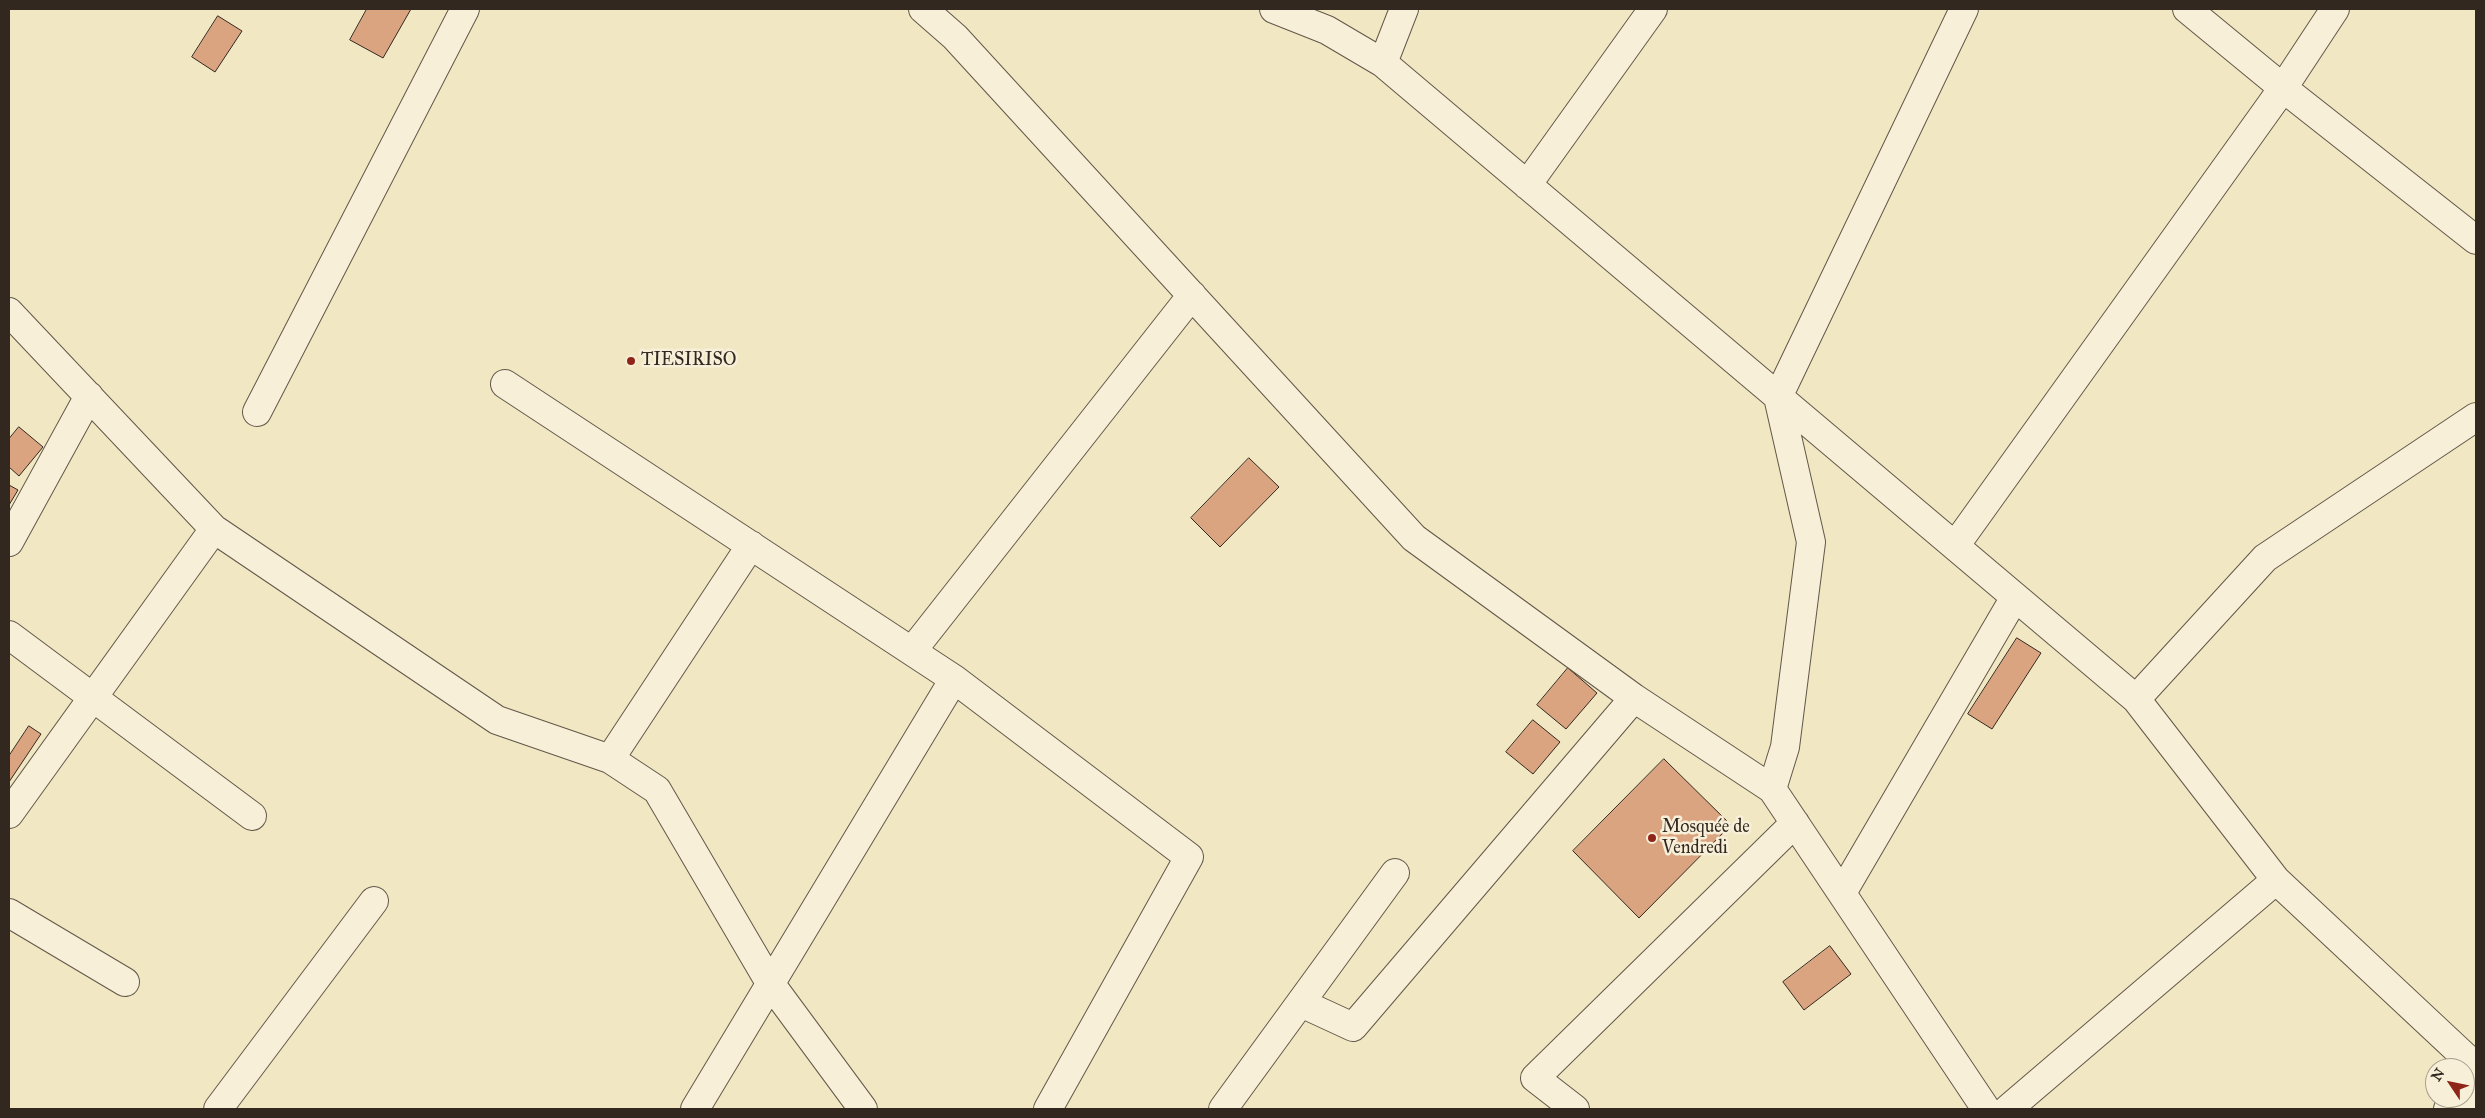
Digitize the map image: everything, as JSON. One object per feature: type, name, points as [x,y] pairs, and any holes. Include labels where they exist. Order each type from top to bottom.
[{"type":"street","points":[[257,412],[465,9]]},
{"type":"street","points":[[922,9],[955,37],[1414,538],[1634,698],[1772,789],[1986,1109]]},
{"type":"street","points":[[1274,9],[1327,30],[1383,63],[2136,699],[2276,880],[2469,1058]]},
{"type":"street","points":[[1383,63],[1404,9]]},
{"type":"street","points":[[1527,185],[1653,9]]},
{"type":"street","points":[[1772,789],[1785,748],[1811,542],[1778,397],[1964,9]]},
{"type":"street","points":[[2187,9],[2283,88],[2476,240]]},
{"type":"street","points":[[1955,546],[2283,88],[2335,9]]},
{"type":"street","points":[[912,651],[1192,295]]},
{"type":"street","points":[[9,312],[214,529],[497,720],[610,759],[657,790],[770,983],[862,1109]]},
{"type":"street","points":[[504,384],[954,679],[1189,857],[1048,1109]]},
{"type":"street","points":[[9,542],[89,396]]},
{"type":"street","points":[[2136,699],[2265,558],[2476,417]]},
{"type":"street","points":[[9,814],[214,529]]},
{"type":"street","points":[[610,759],[751,545]]},
{"type":"street","points":[[1842,893],[2015,597]]},
{"type":"street","points":[[9,635],[252,816]]},
{"type":"street","points":[[695,1109],[954,679]]},
{"type":"street","points":[[1301,1003],[1353,1027],[1634,698]]},
{"type":"street","points":[[1575,1109],[1535,1078],[1795,823]]},
{"type":"street","points":[[1224,1109],[1395,873]]},
{"type":"street","points":[[2008,1109],[2276,880]]},
{"type":"street","points":[[218,1109],[374,901]]},
{"type":"street","points":[[9,913],[125,982]]},
{"type":"street","points":[[2448,1109],[2476,1091]]},
{"type":"building","points":[[367,9],[411,9],[383,58],[350,40]]},
{"type":"building","points":[[218,16],[242,31],[215,72],[192,57]]},
{"type":"building","points":[[19,427],[43,447],[19,476],[9,467],[9,439]]},
{"type":"building","points":[[1249,458],[1279,487],[1220,547],[1191,518]]},
{"type":"building","points":[[9,485],[18,490],[9,505]]},
{"type":"building","points":[[2017,638],[2041,653],[1992,729],[1968,714]]},
{"type":"building","points":[[1568,668],[1597,693],[1566,729],[1537,705]]},
{"type":"building","points":[[1533,720],[1560,742],[1533,774],[1506,752]]},
{"type":"building","points":[[29,726],[41,734],[9,782],[9,756]]},
{"type":"building","name":"Mosquée de Vendredi","points":[[1664,759],[1731,825],[1639,918],[1573,851]]},
{"type":"building","points":[[1830,946],[1851,974],[1804,1010],[1783,982]]},
{"type":"place","name":"TIESIRISO","points":[[631,361]]},
{"type":"place","name":"Mosquée de Vendredi","points":[[1652,838]]}]
